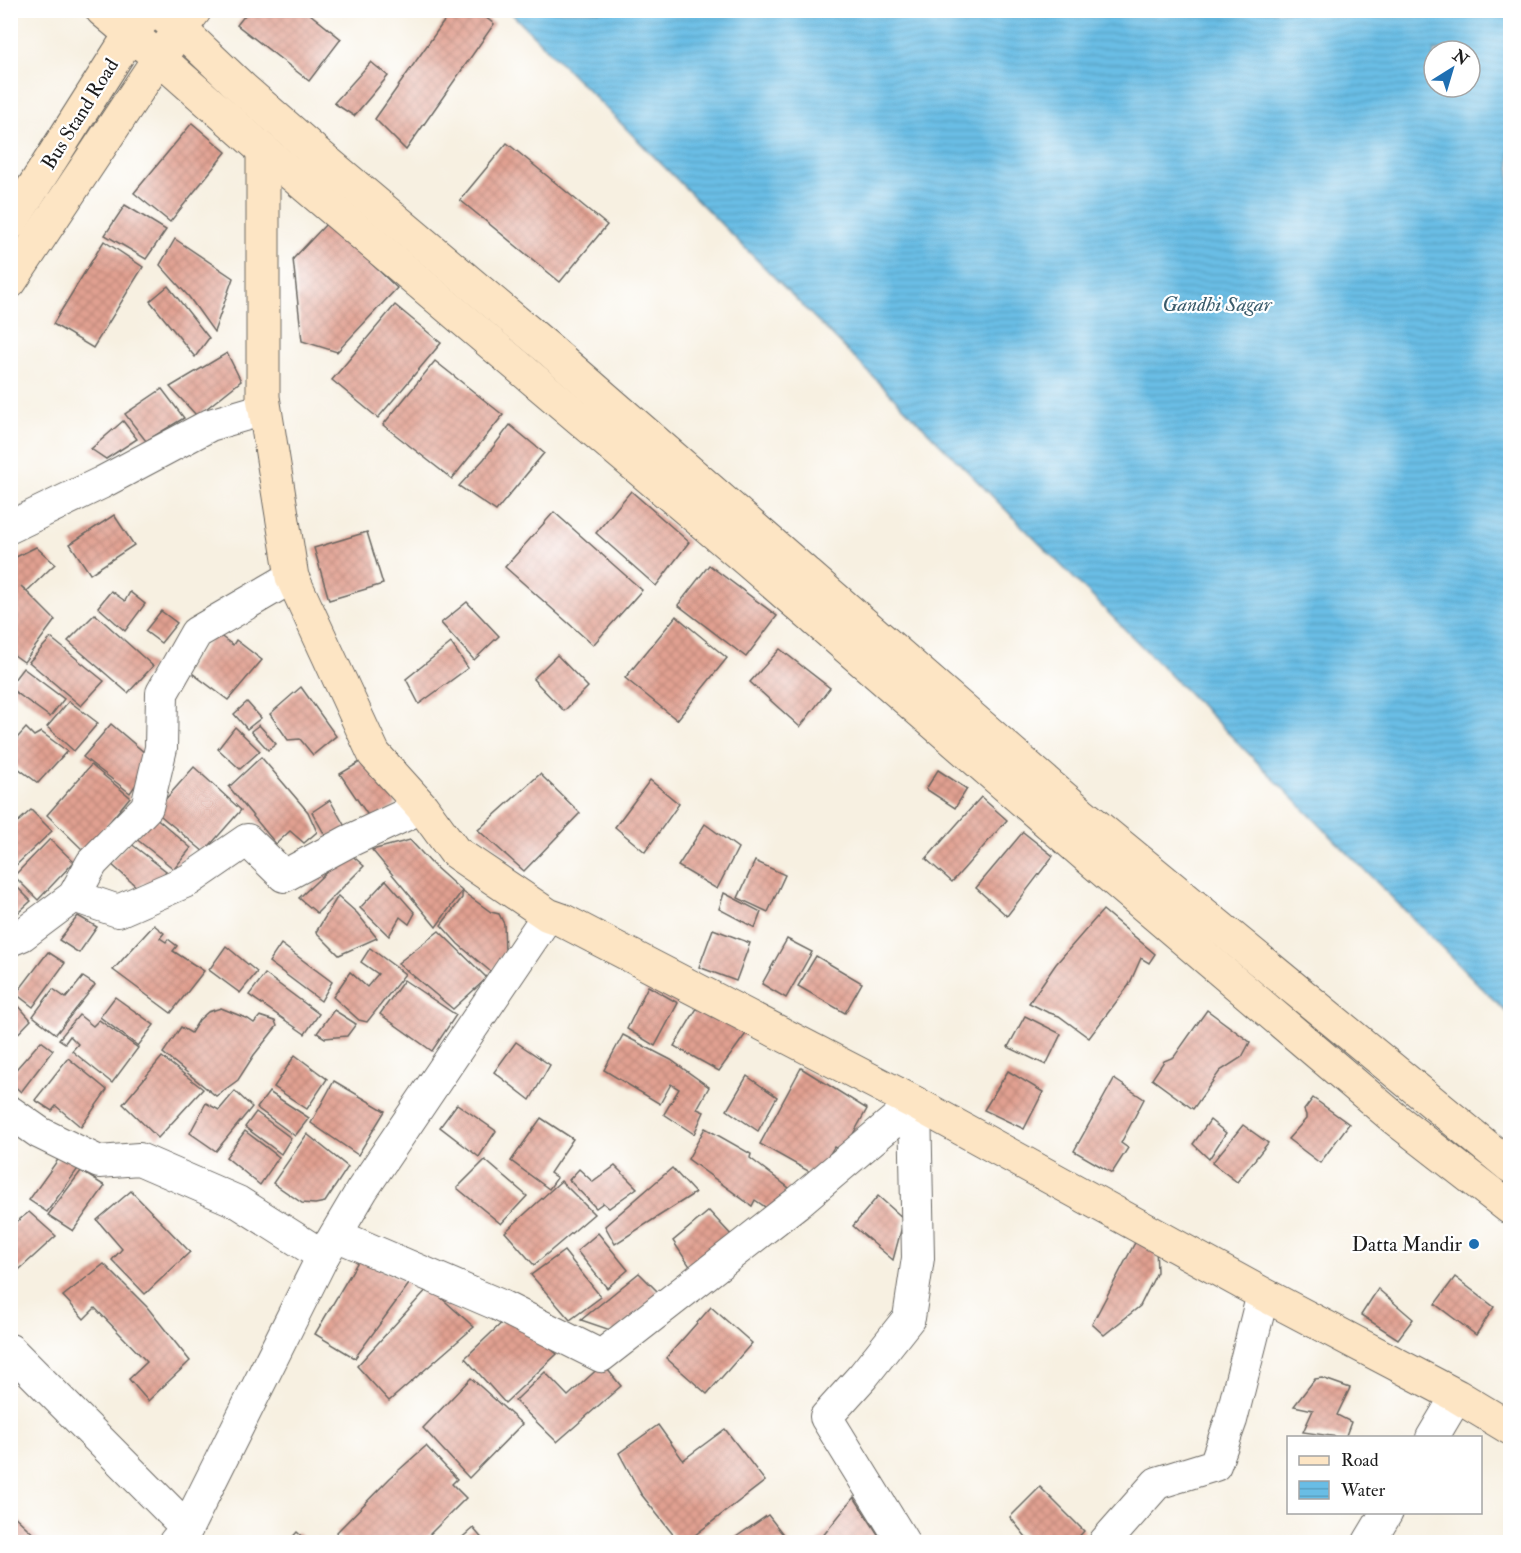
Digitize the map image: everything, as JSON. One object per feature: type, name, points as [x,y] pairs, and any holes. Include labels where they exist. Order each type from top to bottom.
[{"type":"street","points":[[102,10],[140,23],[159,58],[263,150],[749,562],[1394,1118],[1510,1208]]},
{"type":"street","points":[[10,282],[159,58],[177,17],[243,89],[551,351],[1080,813],[1510,1166]]},
{"type":"street","name":"Bus Stand Road","points":[[10,224],[140,23]]},
{"type":"street","points":[[263,150],[263,397],[292,577],[374,754],[422,807],[455,852],[548,915],[562,920],[915,1103],[1263,1294],[1457,1396],[1510,1428]]},
{"type":"street","points":[[10,527],[101,483],[210,425],[264,409]]},
{"type":"street","points":[[10,940],[21,935],[74,896],[92,864],[147,807],[161,748],[162,693],[196,633],[292,577]]},
{"type":"street","points":[[74,896],[118,910],[189,880],[247,840],[284,876],[347,842],[422,807]]},
{"type":"street","points":[[10,1350],[181,1535],[329,1245],[362,1190],[548,915]]},
{"type":"street","points":[[10,1112],[40,1133],[99,1162],[139,1159],[329,1245],[499,1305],[601,1356],[797,1203],[915,1103]]},
{"type":"street","points":[[903,1542],[826,1417],[863,1376],[909,1318],[918,1258],[915,1103]]},
{"type":"street","points":[[1105,1542],[1157,1483],[1215,1465],[1231,1420],[1263,1294]]},
{"type":"street","points":[[1433,1436],[1457,1396]]},
{"type":"street","points":[[1369,1542],[1386,1514]]},
{"type":"water","name":"Gandhi Sagar","points":[[509,11],[1510,11],[1510,1016]]},
{"type":"building","points":[[249,10],[305,10],[341,39],[309,81],[237,25]]},
{"type":"building","points":[[452,10],[476,10],[494,24],[406,150],[375,119]]},
{"type":"building","points":[[371,62],[388,76],[354,116],[334,103]]},
{"type":"building","points":[[192,123],[226,152],[170,222],[134,193]]},
{"type":"building","points":[[507,143],[607,225],[560,282],[460,200]]},
{"type":"building","points":[[125,205],[166,230],[146,259],[105,235]]},
{"type":"building","points":[[328,222],[397,288],[337,352],[302,341],[293,259]]},
{"type":"building","points":[[175,239],[233,278],[214,332],[189,297],[160,265]]},
{"type":"building","points":[[104,241],[143,267],[93,348],[53,324]]},
{"type":"building","points":[[168,286],[209,338],[195,357],[150,301]]},
{"type":"building","points":[[395,305],[441,343],[378,418],[332,380]]},
{"type":"building","points":[[227,353],[241,381],[197,416],[170,387]]},
{"type":"building","points":[[435,361],[503,415],[452,479],[383,425]]},
{"type":"building","points":[[162,389],[184,418],[146,441],[125,414]]},
{"type":"building","points":[[123,421],[137,439],[106,459],[91,449]]},
{"type":"building","points":[[510,425],[544,453],[496,511],[459,486],[484,459]]},
{"type":"building","points":[[631,491],[689,542],[656,586],[596,533]]},
{"type":"building","points":[[554,512],[642,590],[593,645],[505,567]]},
{"type":"building","points":[[114,515],[134,545],[90,574],[70,544]]},
{"type":"building","points":[[367,532],[383,584],[329,600],[314,548]]},
{"type":"building","points":[[36,547],[55,564],[27,591],[21,586],[55,620],[24,662],[10,652],[10,580],[12,578],[10,577],[10,560]]},
{"type":"building","points":[[709,565],[777,616],[746,657],[678,605]]},
{"type":"building","points":[[111,591],[125,601],[130,592],[145,604],[125,631],[98,607]]},
{"type":"building","points":[[467,602],[499,636],[474,660],[441,623]]},
{"type":"building","points":[[161,611],[177,623],[161,643],[145,631]]},
{"type":"building","points":[[95,614],[153,666],[128,693],[68,641]]},
{"type":"building","points":[[676,616],[727,658],[677,720],[625,678]]},
{"type":"building","points":[[216,633],[233,645],[236,640],[262,660],[228,700],[188,670]]},
{"type":"building","points":[[51,638],[104,681],[81,706],[29,662]]},
{"type":"building","points":[[451,643],[468,668],[419,704],[406,679]]},
{"type":"building","points":[[780,649],[830,688],[800,727],[750,682]]},
{"type":"building","points":[[557,655],[588,687],[564,711],[533,679]]},
{"type":"building","points":[[23,668],[64,699],[50,717],[10,688]]},
{"type":"building","points":[[301,687],[336,736],[313,755],[300,739],[288,740],[270,714]]},
{"type":"building","points":[[69,701],[98,723],[74,751],[47,727]]},
{"type":"building","points":[[247,702],[261,718],[247,729],[234,714]]},
{"type":"building","points":[[111,724],[153,760],[130,793],[83,757]]},
{"type":"building","points":[[259,725],[276,744],[268,750],[251,731]]},
{"type":"building","points":[[235,727],[260,751],[240,769],[218,749]]},
{"type":"building","points":[[26,728],[34,736],[41,732],[67,751],[38,783],[10,762],[10,746]]},
{"type":"building","points":[[261,757],[308,812],[317,832],[304,843],[290,831],[276,844],[229,787]]},
{"type":"building","points":[[365,759],[396,797],[395,806],[371,820],[340,774]]},
{"type":"building","points":[[91,765],[130,797],[85,852],[47,815]]},
{"type":"building","points":[[194,767],[241,810],[204,852],[155,811]]},
{"type":"building","points":[[938,770],[967,789],[955,808],[926,789]]},
{"type":"building","points":[[540,774],[580,813],[524,871],[478,830]]},
{"type":"building","points":[[650,780],[679,804],[645,852],[615,827]]},
{"type":"building","points":[[981,797],[1007,820],[952,882],[926,859]]},
{"type":"building","points":[[330,800],[348,832],[326,837],[312,812]]},
{"type":"building","points":[[31,810],[52,831],[10,871],[10,829]]},
{"type":"building","points":[[153,815],[191,848],[174,869],[135,838]]},
{"type":"building","points":[[705,824],[738,848],[717,889],[678,866]]},
{"type":"building","points":[[1023,832],[1053,856],[1007,916],[976,888]]},
{"type":"building","points":[[50,839],[74,862],[38,900],[14,876]]},
{"type":"building","points":[[410,840],[462,891],[436,927],[372,850]]},
{"type":"building","points":[[130,843],[166,871],[153,889],[143,883],[138,888],[110,863]]},
{"type":"building","points":[[348,852],[364,866],[317,913],[299,898]]},
{"type":"building","points":[[755,861],[785,875],[768,912],[738,898]]},
{"type":"building","points":[[386,880],[415,913],[409,924],[400,917],[389,936],[360,908]]},
{"type":"building","points":[[18,888],[31,901],[10,920],[10,895]]},
{"type":"building","points":[[463,892],[491,912],[499,914],[504,924],[505,953],[491,972],[458,944],[441,925],[462,898]]},
{"type":"building","points":[[724,893],[761,912],[755,928],[719,909]]},
{"type":"building","points":[[338,896],[357,913],[377,938],[339,955],[316,932]]},
{"type":"building","points":[[1103,910],[1155,954],[1149,963],[1141,958],[1129,985],[1089,1038],[1059,1016],[1029,1003],[1056,964]]},
{"type":"building","points":[[78,916],[97,927],[79,953],[59,940]]},
{"type":"building","points":[[154,925],[164,933],[160,938],[166,942],[168,939],[177,946],[173,951],[204,971],[171,1013],[113,970]]},
{"type":"building","points":[[713,929],[750,943],[736,981],[699,967]]},
{"type":"building","points":[[439,931],[487,978],[453,1009],[398,963]]},
{"type":"building","points":[[787,939],[812,952],[786,998],[762,984]]},
{"type":"building","points":[[281,944],[332,982],[321,1001],[269,962]]},
{"type":"building","points":[[226,946],[257,972],[240,993],[209,970]]},
{"type":"building","points":[[370,948],[405,974],[367,1022],[359,1020],[333,997],[350,972],[367,987],[378,974],[361,962]]},
{"type":"building","points":[[48,952],[65,963],[33,1007],[16,994]]},
{"type":"building","points":[[816,956],[862,983],[845,1013],[798,986]]},
{"type":"building","points":[[265,974],[319,1014],[305,1034],[249,995]]},
{"type":"building","points":[[83,977],[95,985],[56,1034],[33,1016],[53,989],[66,998]]},
{"type":"building","points":[[404,980],[456,1015],[432,1051],[380,1014]]},
{"type":"building","points":[[648,986],[678,1003],[655,1046],[627,1029]]},
{"type":"building","points":[[115,997],[154,1025],[138,1046],[100,1017]]},
{"type":"building","points":[[702,1000],[748,1031],[719,1071],[674,1046]]},
{"type":"building","points":[[17,1004],[31,1020],[10,1042],[10,1010]]},
{"type":"building","points":[[221,1008],[254,1023],[260,1016],[275,1021],[277,1026],[238,1080],[216,1096],[163,1053],[181,1027],[191,1033],[199,1020],[208,1012]]},
{"type":"building","points":[[334,1010],[356,1024],[347,1036],[325,1038],[317,1033]]},
{"type":"building","points":[[1207,1010],[1250,1042],[1242,1057],[1220,1071],[1193,1109],[1152,1079],[1164,1061],[1174,1057]]},
{"type":"building","points":[[79,1015],[93,1026],[99,1020],[138,1048],[112,1083],[72,1051],[78,1044],[70,1036],[65,1043],[59,1039]]},
{"type":"building","points":[[1025,1016],[1061,1034],[1046,1065],[1008,1047]]},
{"type":"building","points":[[623,1035],[671,1060],[709,1087],[697,1109],[704,1112],[694,1134],[664,1114],[679,1089],[671,1084],[660,1104],[604,1070]]},
{"type":"building","points":[[41,1041],[53,1050],[21,1092],[10,1082],[10,1076]]},
{"type":"building","points":[[516,1042],[550,1065],[530,1100],[494,1072]]},
{"type":"building","points":[[295,1055],[327,1079],[307,1109],[274,1087]]},
{"type":"building","points":[[162,1057],[203,1089],[158,1138],[123,1104]]},
{"type":"building","points":[[68,1058],[107,1090],[81,1127],[56,1106],[52,1111],[35,1100]]},
{"type":"building","points":[[801,1068],[867,1109],[843,1152],[834,1147],[817,1176],[760,1144]]},
{"type":"building","points":[[1008,1071],[1043,1092],[1024,1129],[984,1110]]},
{"type":"building","points":[[747,1076],[777,1097],[758,1131],[727,1110]]},
{"type":"building","points":[[1114,1079],[1144,1099],[1121,1143],[1128,1148],[1112,1173],[1074,1151]]},
{"type":"building","points":[[334,1081],[385,1111],[358,1155],[311,1123]]},
{"type":"building","points":[[235,1091],[252,1107],[216,1151],[190,1133],[206,1103],[219,1110]]},
{"type":"building","points":[[269,1092],[309,1118],[295,1136],[257,1108]]},
{"type":"building","points":[[1313,1098],[1349,1124],[1320,1163],[1288,1139],[1306,1119],[1304,1110]]},
{"type":"building","points":[[457,1104],[496,1131],[479,1157],[440,1127]]},
{"type":"building","points":[[256,1112],[291,1138],[281,1154],[245,1127]]},
{"type":"building","points":[[541,1118],[573,1139],[550,1173],[557,1178],[549,1189],[511,1161]]},
{"type":"building","points":[[1210,1120],[1226,1133],[1209,1159],[1193,1144]]},
{"type":"building","points":[[1243,1125],[1268,1143],[1237,1182],[1212,1163]]},
{"type":"building","points":[[705,1128],[751,1154],[750,1158],[789,1188],[771,1211],[755,1200],[752,1206],[688,1159]]},
{"type":"building","points":[[245,1131],[279,1157],[260,1185],[226,1157]]},
{"type":"building","points":[[307,1134],[348,1167],[325,1202],[315,1204],[302,1203],[273,1183]]},
{"type":"building","points":[[62,1154],[80,1166],[47,1212],[29,1200]]},
{"type":"building","points":[[485,1160],[527,1196],[501,1224],[457,1188]]},
{"type":"building","points":[[615,1166],[637,1188],[609,1208],[603,1203],[596,1208],[569,1180],[579,1169],[593,1182]]},
{"type":"building","points":[[672,1168],[695,1193],[615,1244],[605,1226]]},
{"type":"building","points":[[81,1171],[105,1186],[73,1231],[48,1215]]},
{"type":"building","points":[[561,1181],[594,1214],[534,1265],[505,1232]]},
{"type":"building","points":[[131,1191],[190,1252],[145,1294],[112,1260],[122,1249],[97,1220]]},
{"type":"building","points":[[878,1196],[904,1219],[893,1260],[853,1226]]},
{"type":"building","points":[[709,1211],[733,1237],[691,1268],[673,1241]]},
{"type":"building","points":[[29,1212],[56,1236],[10,1278],[10,1227]]},
{"type":"building","points":[[598,1233],[628,1270],[607,1288],[577,1251]]},
{"type":"building","points":[[1138,1237],[1156,1246],[1157,1272],[1140,1306],[1104,1335],[1092,1324]]},
{"type":"building","points":[[564,1251],[601,1297],[570,1320],[531,1275]]},
{"type":"building","points":[[360,1258],[409,1284],[355,1358],[315,1334]]},
{"type":"building","points":[[104,1264],[147,1307],[190,1361],[148,1401],[129,1379],[147,1362],[95,1308],[84,1319],[63,1296]]},
{"type":"building","points":[[639,1273],[660,1294],[616,1332],[581,1320]]},
{"type":"building","points":[[1455,1277],[1494,1307],[1476,1335],[1435,1304]]},
{"type":"building","points":[[429,1287],[474,1327],[389,1401],[357,1366]]},
{"type":"building","points":[[1378,1289],[1413,1319],[1398,1339],[1361,1315]]},
{"type":"building","points":[[711,1307],[752,1343],[707,1394],[666,1358]]},
{"type":"building","points":[[509,1316],[557,1354],[505,1403],[465,1358]]},
{"type":"building","points":[[603,1364],[621,1386],[557,1442],[515,1401],[545,1372],[568,1396]]},
{"type":"building","points":[[471,1378],[522,1424],[469,1478],[423,1428]]},
{"type":"building","points":[[1322,1378],[1350,1388],[1337,1415],[1351,1422],[1346,1436],[1303,1432],[1313,1410],[1294,1406],[1315,1379]]},
{"type":"building","points":[[658,1425],[683,1460],[725,1429],[765,1481],[686,1542],[679,1542],[641,1494],[619,1453]]},
{"type":"building","points":[[426,1446],[457,1479],[452,1484],[466,1498],[422,1542],[344,1542],[336,1533],[390,1478]]},
{"type":"building","points":[[1040,1487],[1084,1531],[1074,1542],[1030,1542],[1010,1517]]},
{"type":"building","points":[[854,1497],[883,1542],[818,1542]]},
{"type":"building","points":[[10,1512],[42,1542],[10,1542]]},
{"type":"building","points":[[768,1515],[789,1542],[730,1541]]},
{"type":"building","points":[[473,1528],[485,1542],[457,1542]]},
{"type":"building","points":[[297,1532],[308,1542],[288,1542]]},
{"type":"place","name":"Datta Mandir","points":[[1474,1244]]}]
